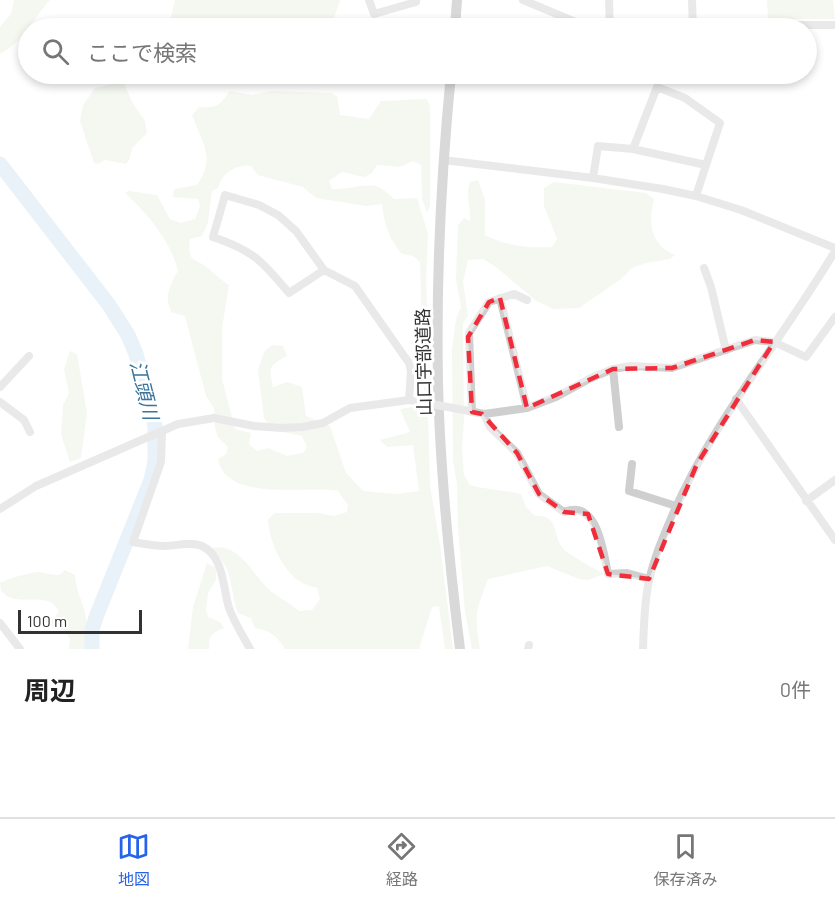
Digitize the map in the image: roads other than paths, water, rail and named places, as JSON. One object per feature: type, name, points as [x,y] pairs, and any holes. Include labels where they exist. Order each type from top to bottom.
[{"type":"main road","points":[[456,18],[457,0]]},
{"type":"main road","name":"山口宇部道路","points":[[450,84],[443,160],[437,333],[448,554],[460,649]]},
{"type":"street","points":[[369,0],[374,14],[416,2],[416,0]]},
{"type":"street","points":[[523,0],[566,18]]},
{"type":"street","points":[[609,0],[610,18]]},
{"type":"street","points":[[692,0],[693,18]]},
{"type":"street","points":[[817,25],[835,25]]},
{"type":"street","points":[[633,149],[657,87],[685,98],[720,123],[696,196]]},
{"type":"street","points":[[593,178],[598,146],[633,149],[706,165]]},
{"type":"street","points":[[443,160],[643,185],[696,196],[741,210],[835,249],[819,279],[774,342],[705,448],[676,506],[649,579],[643,649]]},
{"type":"street","points":[[324,270],[289,293],[252,253],[213,237],[225,195],[259,205],[278,215],[296,231],[324,270],[355,286],[409,363],[411,371],[408,400]]},
{"type":"street","points":[[704,268],[711,287],[726,350]]},
{"type":"street","points":[[470,412],[469,333],[489,302],[514,294],[527,300]]},
{"type":"street","points":[[500,298],[527,408]]},
{"type":"street","points":[[0,509],[36,486],[178,424],[214,417],[254,426],[303,427],[323,423],[350,408],[408,400],[484,414],[527,408],[556,397],[613,369],[631,366],[672,368],[754,340],[774,342],[806,357],[835,317]]},
{"type":"street","points":[[0,387],[29,356]]},
{"type":"street","points":[[613,369],[619,427]]},
{"type":"street","points":[[736,399],[835,540]]},
{"type":"street","points":[[0,402],[24,420],[30,432]]},
{"type":"street","points":[[484,414],[490,427],[517,453],[539,494],[564,512],[571,509],[582,510],[588,514],[601,543],[608,574],[627,573],[649,579]]},
{"type":"street","points":[[158,434],[161,462],[133,542],[168,546],[193,544],[209,551],[216,560],[221,573],[229,608],[250,649]]},
{"type":"street","points":[[632,464],[629,491],[676,506]]},
{"type":"street","points":[[806,501],[835,480]]},
{"type":"street","points":[[0,623],[20,649]]},
{"type":"waterway","name":"江頭川","points":[[0,164],[109,305],[128,335],[136,354],[155,425],[155,461],[151,480],[96,617],[92,630],[92,649]]}]
